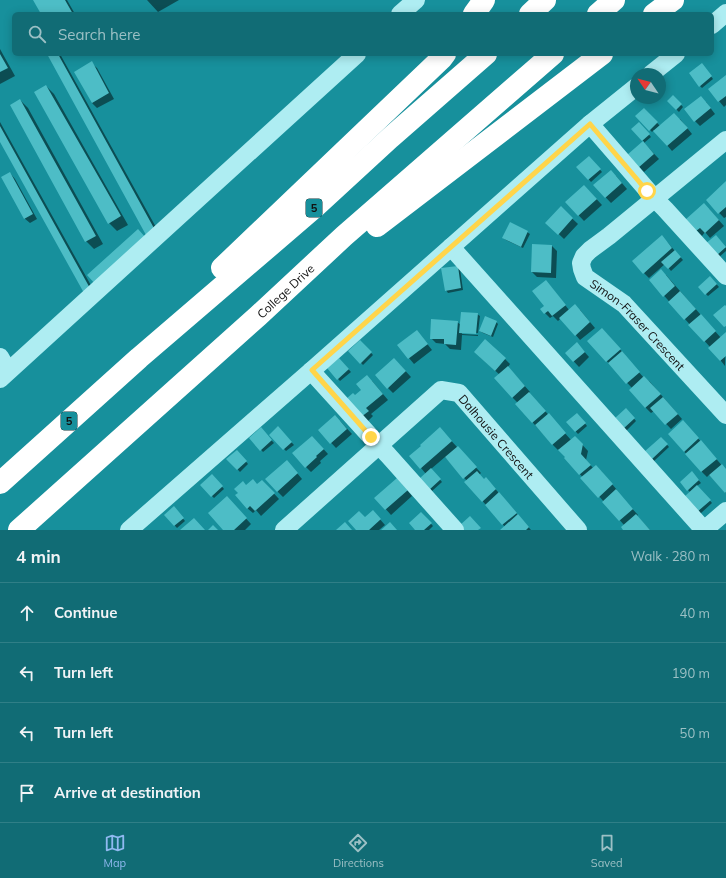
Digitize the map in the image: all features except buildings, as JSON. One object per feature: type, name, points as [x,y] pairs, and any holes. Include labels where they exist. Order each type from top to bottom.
[{"type":"highway","points":[[475,12],[484,0]]},
{"type":"highway","points":[[532,12],[545,0]]},
{"type":"highway","points":[[600,12],[614,0]]},
{"type":"highway","points":[[657,12],[673,0]]},
{"type":"highway","points":[[139,358],[164,323],[443,56]]},
{"type":"highway","name":"5","points":[[0,483],[139,358],[315,207],[390,138],[484,56]]},
{"type":"highway","name":"College Drive","points":[[19,530],[258,316],[344,236],[551,56]]},
{"type":"highway","points":[[258,316],[599,56]]},
{"type":"street","points":[[402,12],[416,0]]},
{"type":"street","points":[[714,23],[726,14]]},
{"type":"street","points":[[3,369],[355,56]]},
{"type":"street","points":[[658,68],[674,56]]},
{"type":"street","points":[[129,530],[590,124],[630,91]]},
{"type":"street","points":[[590,124],[655,199],[725,273]]},
{"type":"street","name":"Simon-Fraser Crescent","points":[[726,140],[655,199],[590,250],[584,256],[581,263],[585,277],[624,304],[720,397],[726,416]]},
{"type":"street","points":[[451,247],[704,530],[726,511]]},
{"type":"street","points":[[312,370],[388,454],[445,527]]},
{"type":"street","name":"Dalhousie Crescent","points":[[284,530],[441,390],[459,393],[574,529]]},
{"type":"route","points":[[371,437],[312,370],[590,124],[647,191]]}]
